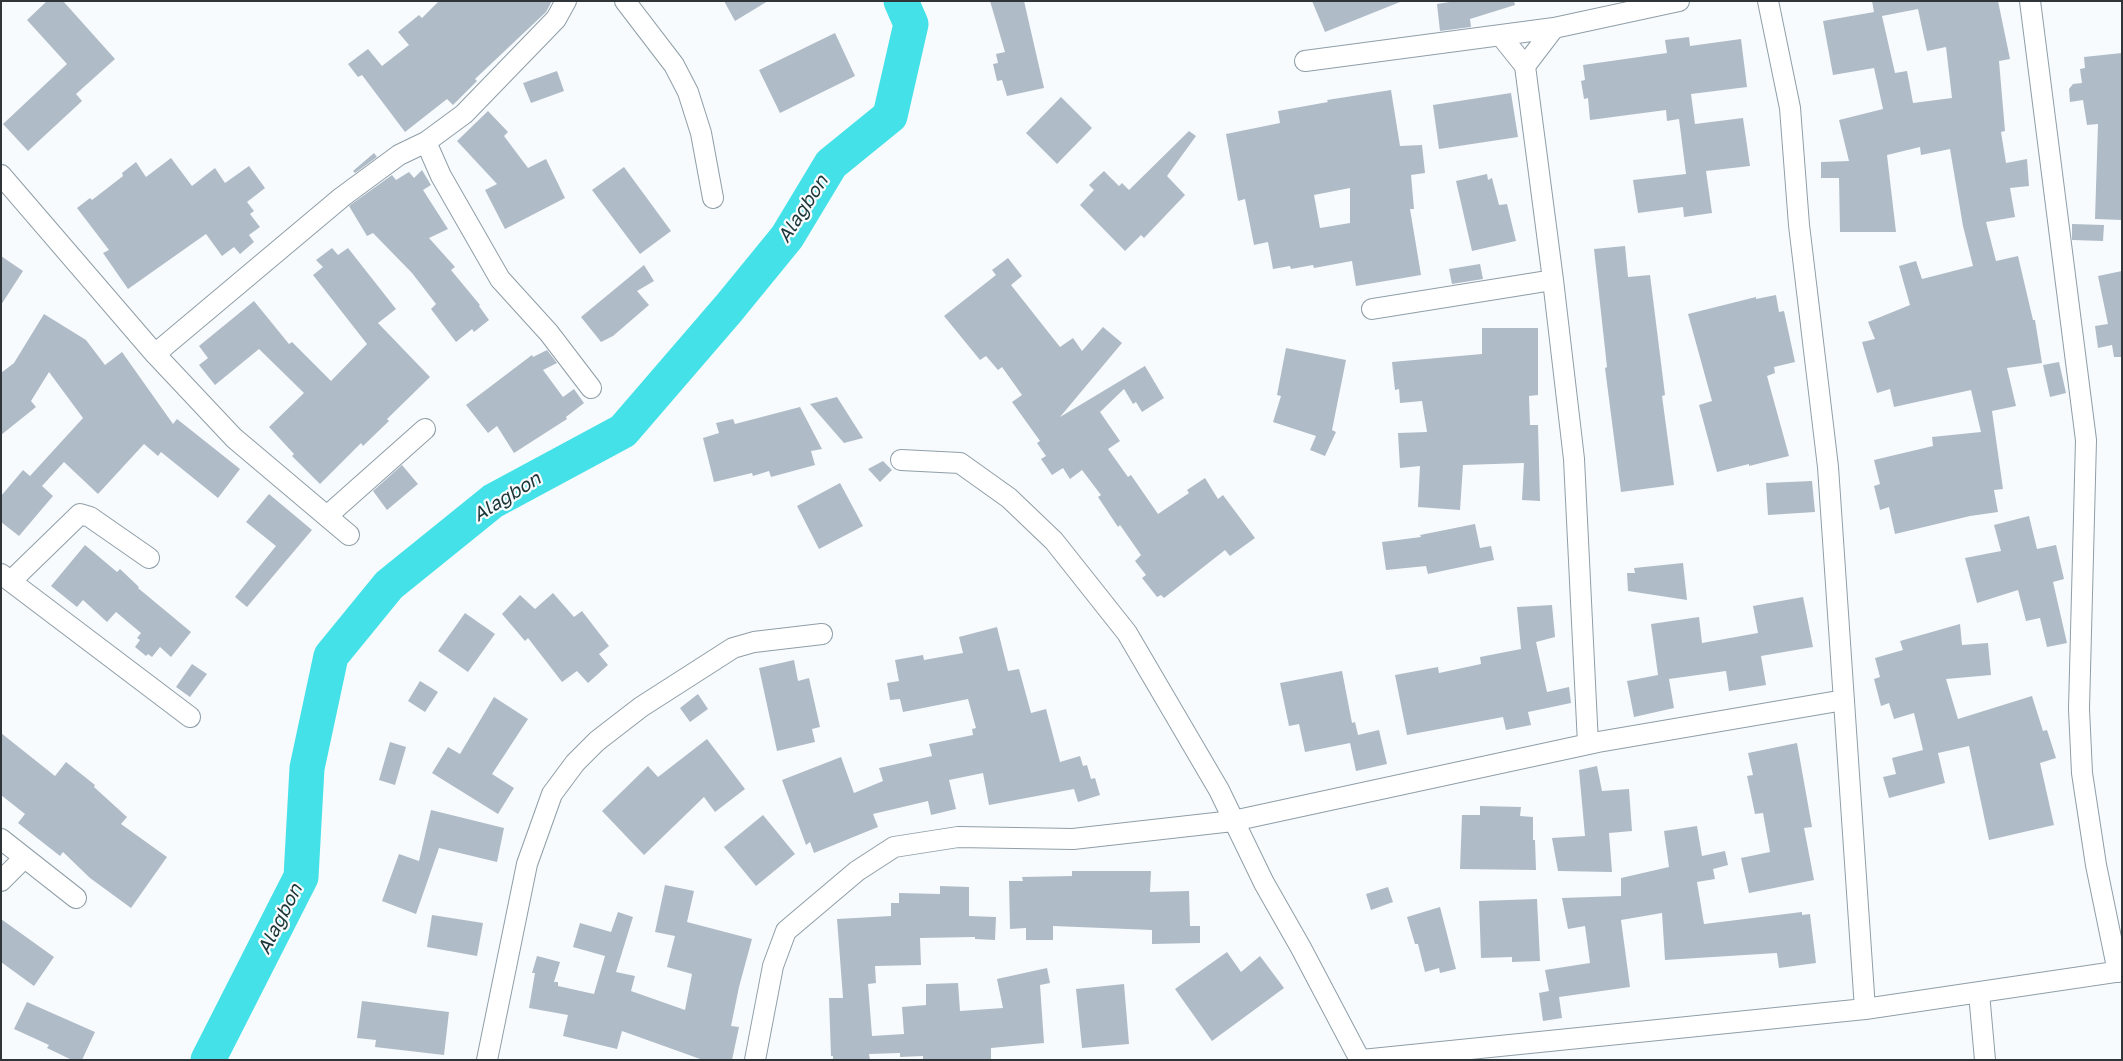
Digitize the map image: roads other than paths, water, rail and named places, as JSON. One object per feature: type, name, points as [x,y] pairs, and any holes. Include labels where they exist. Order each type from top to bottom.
[{"type":"street","points":[[155,354],[342,197],[399,155],[426,142],[464,114],[556,19],[566,1]]},
{"type":"street","points":[[625,1],[674,65],[688,92],[701,133],[714,198]]},
{"type":"street","points":[[1305,61],[1554,28],[1679,1]]},
{"type":"street","points":[[1768,1],[1790,108],[1799,225],[1828,467],[1865,1009]]},
{"type":"street","points":[[901,460],[960,463],[1009,498],[1054,541],[1127,633],[1219,790],[1264,882],[1361,1060],[1865,1009],[2120,972],[2096,865],[2082,773],[2079,709],[2086,440],[2030,1]]},
{"type":"street","points":[[1525,66],[1554,28]]},
{"type":"street","points":[[1501,36],[1525,66],[1553,280],[1574,459],[1588,744]]},
{"type":"street","points":[[426,142],[441,176],[500,279],[549,333],[591,388]]},
{"type":"street","points":[[1,175],[155,354],[234,438],[349,534]]},
{"type":"street","points":[[1372,309],[1553,280]]},
{"type":"street","points":[[326,516],[425,429]]},
{"type":"street","points":[[148,558],[90,517],[80,514],[6,578],[190,717]]},
{"type":"street","points":[[487,1060],[527,864],[552,794],[575,763],[596,741],[641,707],[733,648],[754,642],[822,634]]},
{"type":"street","points":[[755,1060],[773,966],[786,931],[856,871],[894,848],[958,838],[1073,838],[1233,821],[1588,744],[1844,700]]},
{"type":"street","points":[[1,839],[76,898]]},
{"type":"street","points":[[1,881],[24,858]]},
{"type":"street","points":[[1979,993],[1985,1060]]},
{"type":"waterway","name":"Alagbon","points":[[208,1060],[301,877],[307,768],[331,656],[389,585],[493,501],[623,431],[729,308],[787,237],[831,164],[890,116],[911,24],[901,1]]}]
